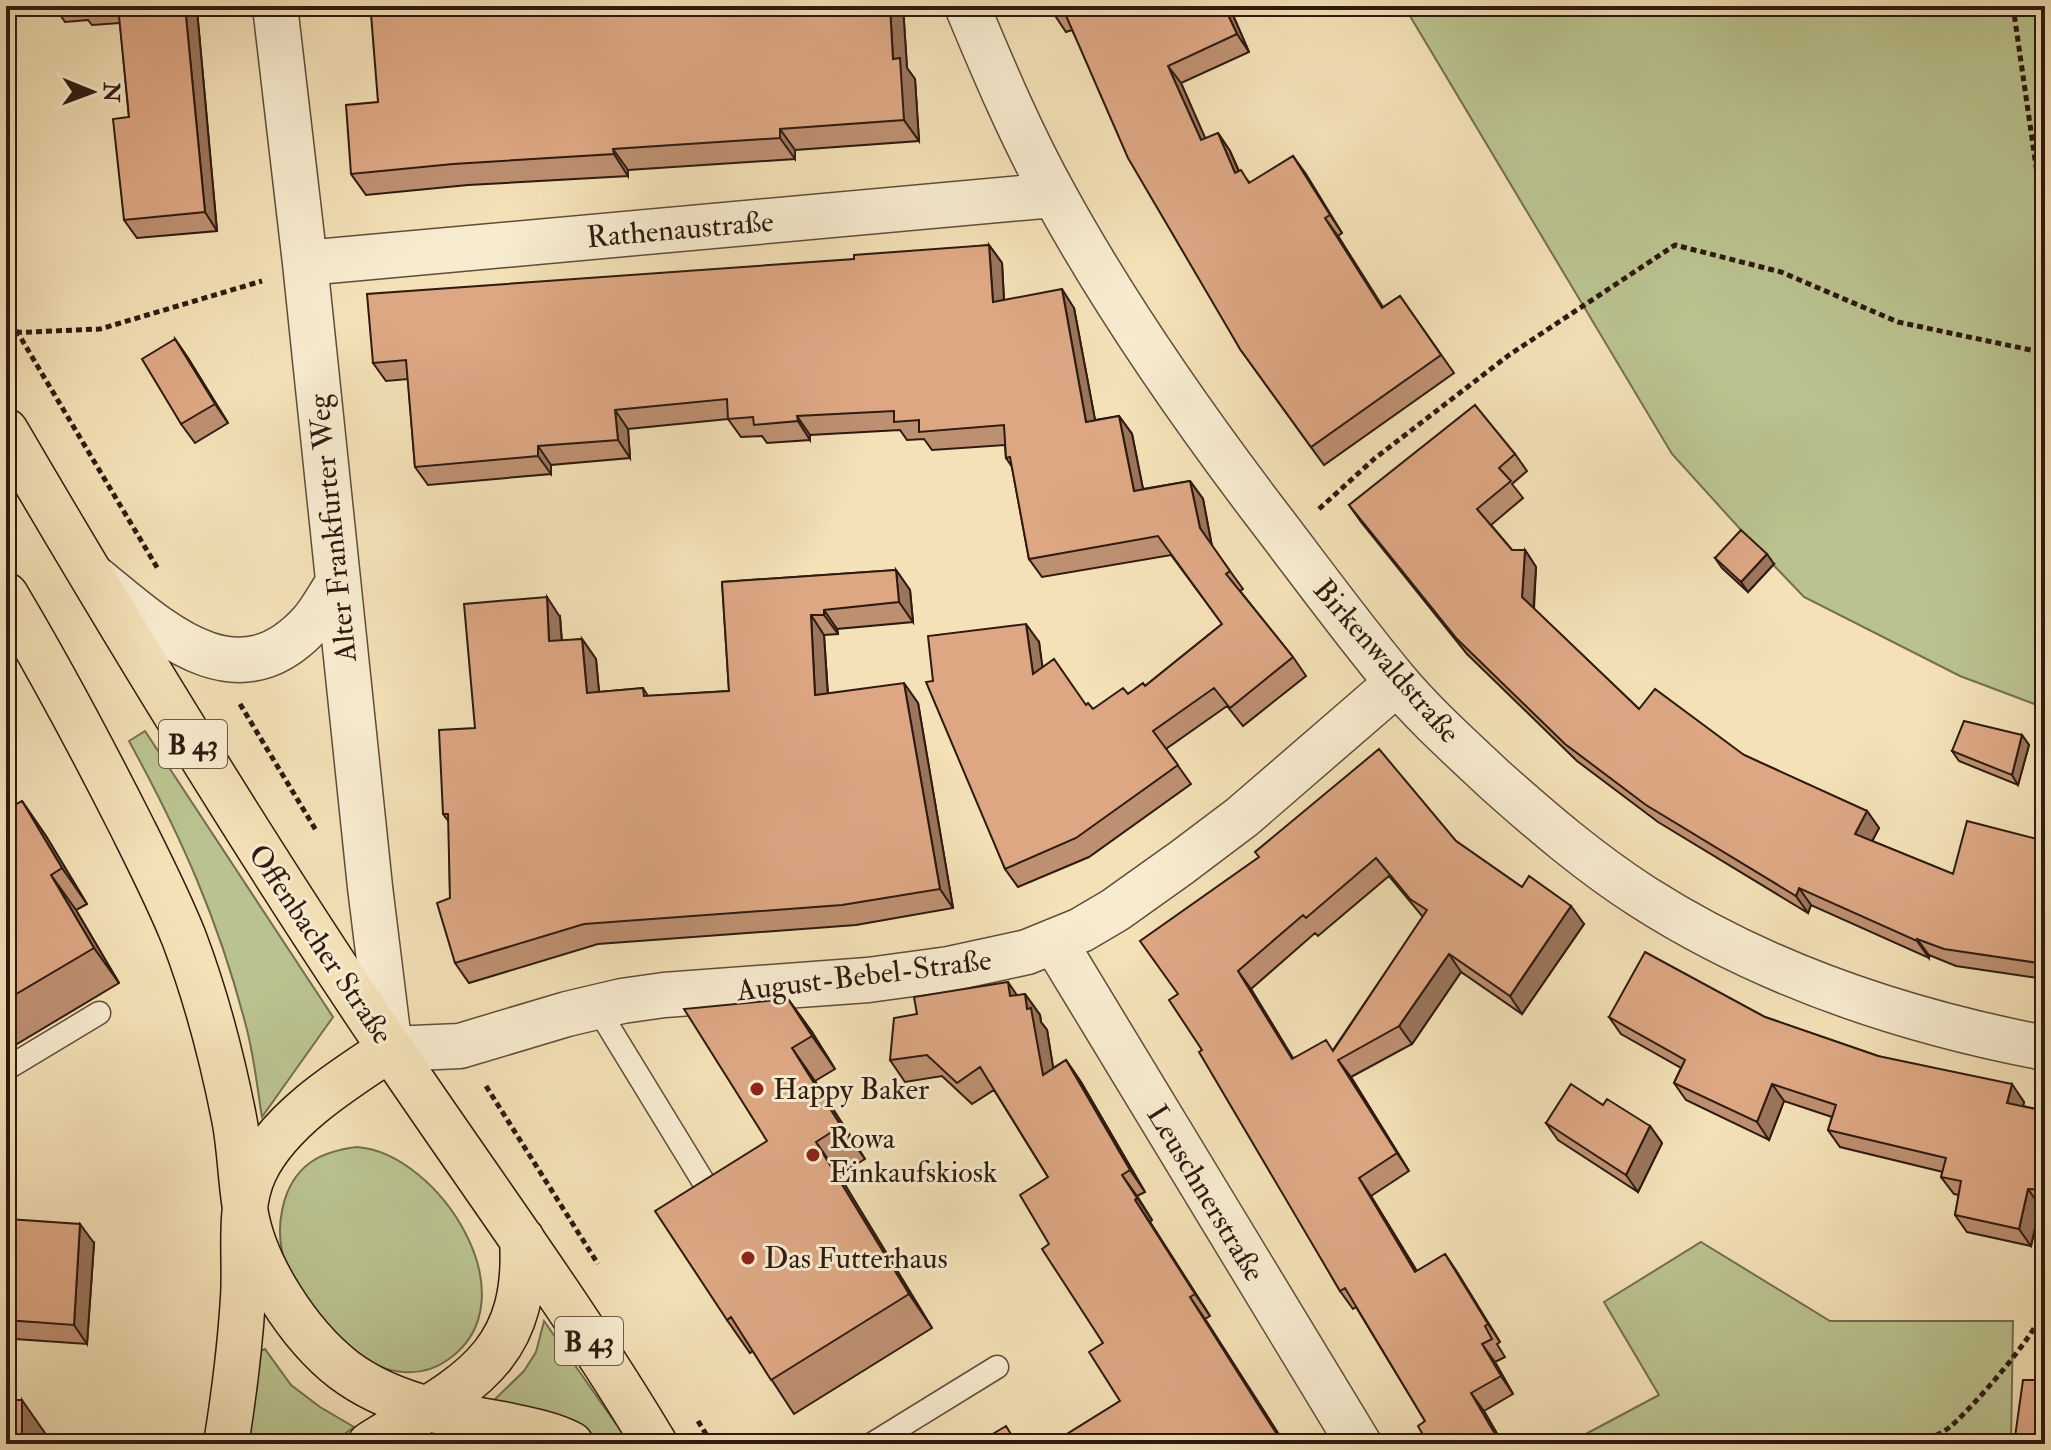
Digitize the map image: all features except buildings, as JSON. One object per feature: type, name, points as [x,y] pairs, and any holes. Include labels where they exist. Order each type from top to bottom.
[{"type":"main road","name":"Offenbacher Straße","points":[[6,431],[242,825],[390,1049],[522,1239],[655,1444]]},
{"type":"main road","points":[[6,595],[117,797],[183,936],[224,1070],[235,1121],[245,1210],[237,1379],[226,1444]]},
{"type":"main road","points":[[390,1049],[323,1096],[293,1122],[267,1152],[254,1173],[245,1210],[254,1243],[290,1311],[312,1340],[343,1369],[375,1391],[424,1410],[532,1430],[571,1444]]},
{"type":"main road","points":[[370,1444],[462,1386],[481,1371],[498,1350],[512,1325],[521,1296],[524,1268],[522,1239]]},
{"type":"street","name":"Alter Frankfurter Weg","points":[[275,6],[390,1049]]},
{"type":"street","name":"Birkenwaldstraße","points":[[967,6],[1054,195],[1138,335],[1217,449],[1397,683],[1469,755],[1536,816],[1640,895],[1698,930],[1824,988],[1885,1010],[1950,1028],[2045,1048]]},
{"type":"street","name":"Rathenaustraße","points":[[305,263],[1054,195]]},
{"type":"street","points":[[89,573],[183,646],[232,660],[254,660],[274,654],[290,643],[312,622],[338,583]]},
{"type":"street","name":"August-Bebel-Straße","points":[[390,1049],[460,1046],[596,1006],[664,995],[868,980],[949,969],[1027,952],[1115,910],[1181,863],[1242,817],[1397,683]]},
{"type":"street","name":"Leuschnerstraße","points":[[1054,941],[1359,1444]]},
{"type":"lane","points":[[596,1006],[706,1186]]},
{"type":"lane","points":[[6,1069],[99,1013]]},
{"type":"lane","points":[[872,1444],[997,1367]]},
{"type":"path","points":[[2013,6],[2045,229]]},
{"type":"path","points":[[1286,539],[1374,459],[1509,355],[1675,245],[1781,272],[1898,322],[2045,353]]},
{"type":"path","points":[[6,333],[100,329],[256,284],[305,263]]},
{"type":"path","points":[[460,1046],[603,1271]]},
{"type":"path","points":[[1918,1444],[1949,1428],[1967,1409],[2023,1343],[2045,1308]]},
{"type":"path","points":[[695,1417],[712,1444]]},
{"type":"green space","points":[[1404,6],[2045,6],[2045,708],[1960,676],[1804,597],[1760,551],[1672,454]]},
{"type":"green space","points":[[145,731],[333,1017],[262,1117],[249,1037],[224,951],[182,845],[129,741]]},
{"type":"green space","points":[[357,1147],[388,1155],[418,1174],[444,1201],[465,1233],[478,1267],[482,1301],[473,1333],[449,1359],[434,1368],[402,1372],[371,1363],[357,1355],[328,1330],[287,1267],[280,1225],[292,1183],[300,1171],[316,1159]]},
{"type":"green space","points":[[1701,1242],[1830,1321],[2013,1321],[2011,1444],[1567,1444],[1659,1395],[1604,1302]]},
{"type":"green space","points":[[544,1321],[630,1444],[599,1444],[565,1426],[493,1401],[524,1371],[536,1352]]},
{"type":"green space","points":[[265,1349],[291,1385],[354,1427],[331,1444],[245,1444],[255,1353]]},
{"type":"place","name":"Happy Baker","points":[[757,1089]]},
{"type":"place","name":"Rowa Einkaufskiosk","points":[[813,1155]]},
{"type":"place","name":"Das Futterhaus","points":[[748,1258]]}]
